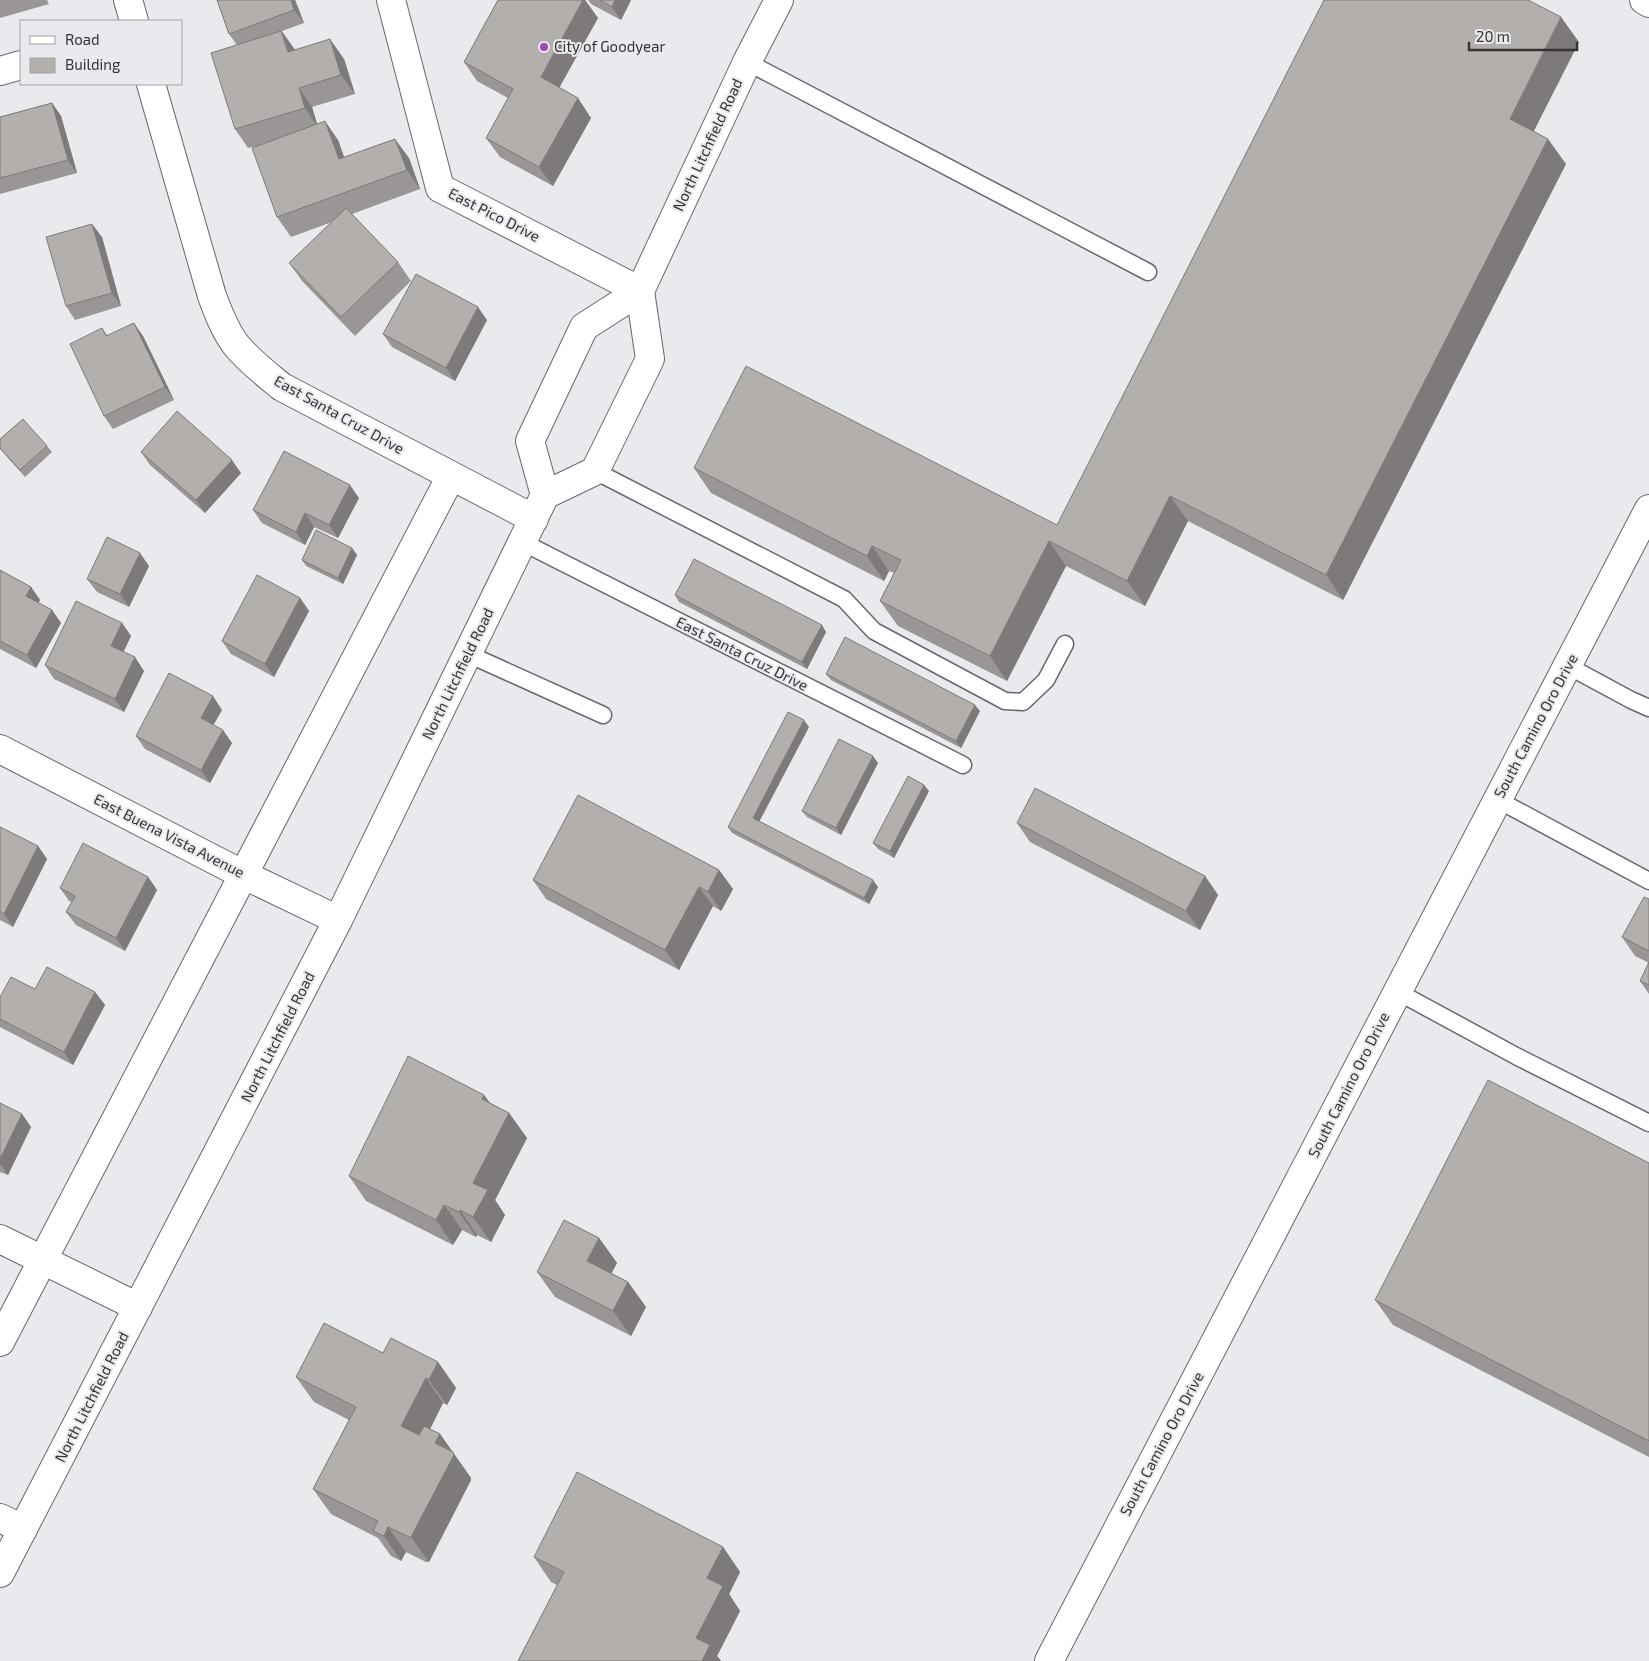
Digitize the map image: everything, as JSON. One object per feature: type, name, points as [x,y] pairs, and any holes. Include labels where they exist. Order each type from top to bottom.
[{"type":"street","points":[[128,0],[134,20]]},
{"type":"street","name":"East Pico Drive","points":[[391,0],[440,188],[640,291]]},
{"type":"street","name":"North Litchfield Road","points":[[640,291],[747,62],[779,0]]},
{"type":"street","points":[[1644,0],[1649,2]]},
{"type":"street","points":[[0,71],[20,65]]},
{"type":"street","name":"East Santa Cruz Drive","points":[[152,85],[212,296],[235,344],[257,367],[282,387],[451,476],[528,531]]},
{"type":"street","points":[[640,291],[650,359],[595,471],[545,495],[530,441],[584,327],[640,291]]},
{"type":"street","points":[[0,1342],[242,874],[451,476]]},
{"type":"street","name":"North Litchfield Road","points":[[0,1573],[11,1524],[138,1307],[338,920],[545,495]]},
{"type":"street","name":"South Camino Oro Drive","points":[[1049,1661],[1649,509]]},
{"type":"street","name":"East Buena Vista Avenue","points":[[0,749],[242,874],[338,920]]},
{"type":"street","points":[[0,1239],[138,1307]]},
{"type":"lane","points":[[747,62],[1148,272]]},
{"type":"lane","points":[[595,471],[844,599],[874,631],[1005,701],[1023,702],[1046,680],[1065,644]]},
{"type":"lane","name":"East Santa Cruz Drive","points":[[528,531],[962,765]]},
{"type":"lane","points":[[468,654],[603,715]]},
{"type":"lane","points":[[1568,666],[1649,708]]},
{"type":"lane","points":[[1498,800],[1649,881]]},
{"type":"lane","points":[[1398,992],[1516,1056],[1649,1123]]},
{"type":"building","points":[[217,0],[291,0],[294,10],[229,34]]},
{"type":"building","points":[[498,0],[583,0],[541,77],[578,98],[539,167],[486,138],[513,89],[464,62]]},
{"type":"building","points":[[600,0],[615,0],[612,7]]},
{"type":"building","points":[[1324,0],[1528,0],[1561,17],[1510,119],[1548,139],[1326,575],[1170,496],[1127,581],[1049,541],[990,656],[880,601],[901,560],[872,546],[867,556],[694,468],[746,366],[1057,525]]},
{"type":"building","points":[[281,31],[288,52],[330,39],[341,75],[299,88],[305,108],[235,129],[211,53]]},
{"type":"building","points":[[52,103],[68,160],[0,178],[0,117]]},
{"type":"building","points":[[325,121],[339,159],[395,139],[407,170],[277,217],[252,148]]},
{"type":"building","points":[[346,208],[398,262],[341,317],[289,263]]},
{"type":"building","points":[[92,224],[112,293],[66,306],[46,237]]},
{"type":"building","points":[[416,274],[478,307],[446,368],[383,334]]},
{"type":"building","points":[[134,323],[165,387],[104,416],[70,344],[102,328],[106,336]]},
{"type":"building","points":[[177,411],[232,460],[196,500],[141,452]]},
{"type":"building","points":[[23,419],[47,446],[20,470],[0,448],[0,439]]},
{"type":"building","points":[[284,451],[350,485],[329,525],[305,513],[296,532],[253,510]]},
{"type":"building","points":[[316,530],[352,548],[338,578],[302,560]]},
{"type":"building","points":[[107,537],[140,553],[120,594],[87,579]]},
{"type":"building","points":[[694,559],[822,625],[802,662],[675,595]]},
{"type":"building","points":[[0,570],[31,587],[26,596],[52,610],[27,655],[0,641]]},
{"type":"building","points":[[257,575],[300,598],[265,664],[222,641]]},
{"type":"building","points":[[76,601],[122,623],[111,646],[135,657],[115,699],[45,665]]},
{"type":"building","points":[[845,637],[975,705],[956,741],[826,674]]},
{"type":"building","points":[[169,673],[213,696],[201,718],[223,730],[201,770],[136,736]]},
{"type":"building","points":[[788,712],[804,720],[753,818],[873,880],[864,898],[728,827]]},
{"type":"building","points":[[839,739],[873,756],[836,828],[802,811]]},
{"type":"building","points":[[908,776],[924,785],[890,851],[873,843]]},
{"type":"building","points":[[1035,788],[1205,876],[1186,911],[1017,823]]},
{"type":"building","points":[[578,795],[719,870],[708,892],[699,887],[665,950],[533,880]]},
{"type":"building","points":[[0,827],[38,846],[4,914],[0,911]]},
{"type":"building","points":[[83,843],[148,877],[116,938],[66,912],[75,896],[60,888]]},
{"type":"building","points":[[1644,897],[1649,899],[1649,951],[1622,937]]},
{"type":"building","points":[[1649,962],[1649,985],[1640,981]]},
{"type":"building","points":[[47,967],[95,992],[64,1052],[0,1019],[0,997],[11,977],[35,989]]},
{"type":"building","points":[[408,1056],[484,1095],[482,1099],[509,1113],[473,1183],[488,1190],[473,1217],[444,1205],[436,1220],[349,1176]]},
{"type":"building","points":[[1488,1080],[1649,1163],[1649,1441],[1375,1300]]},
{"type":"building","points":[[0,1103],[22,1114],[0,1159]]},
{"type":"building","points":[[564,1220],[599,1238],[587,1261],[628,1282],[613,1311],[537,1272]]},
{"type":"building","points":[[324,1323],[383,1353],[391,1338],[438,1362],[429,1380],[426,1378],[401,1426],[419,1435],[424,1426],[440,1434],[435,1443],[453,1452],[454,1455],[411,1537],[388,1527],[384,1536],[373,1531],[378,1521],[313,1489],[356,1407],[296,1377]]},
{"type":"building","points":[[577,1472],[723,1547],[707,1578],[723,1586],[696,1638],[710,1645],[702,1661],[518,1661],[564,1572],[534,1557]]},
{"type":"place","name":"City of Goodyear","points":[[544,47]]}]
